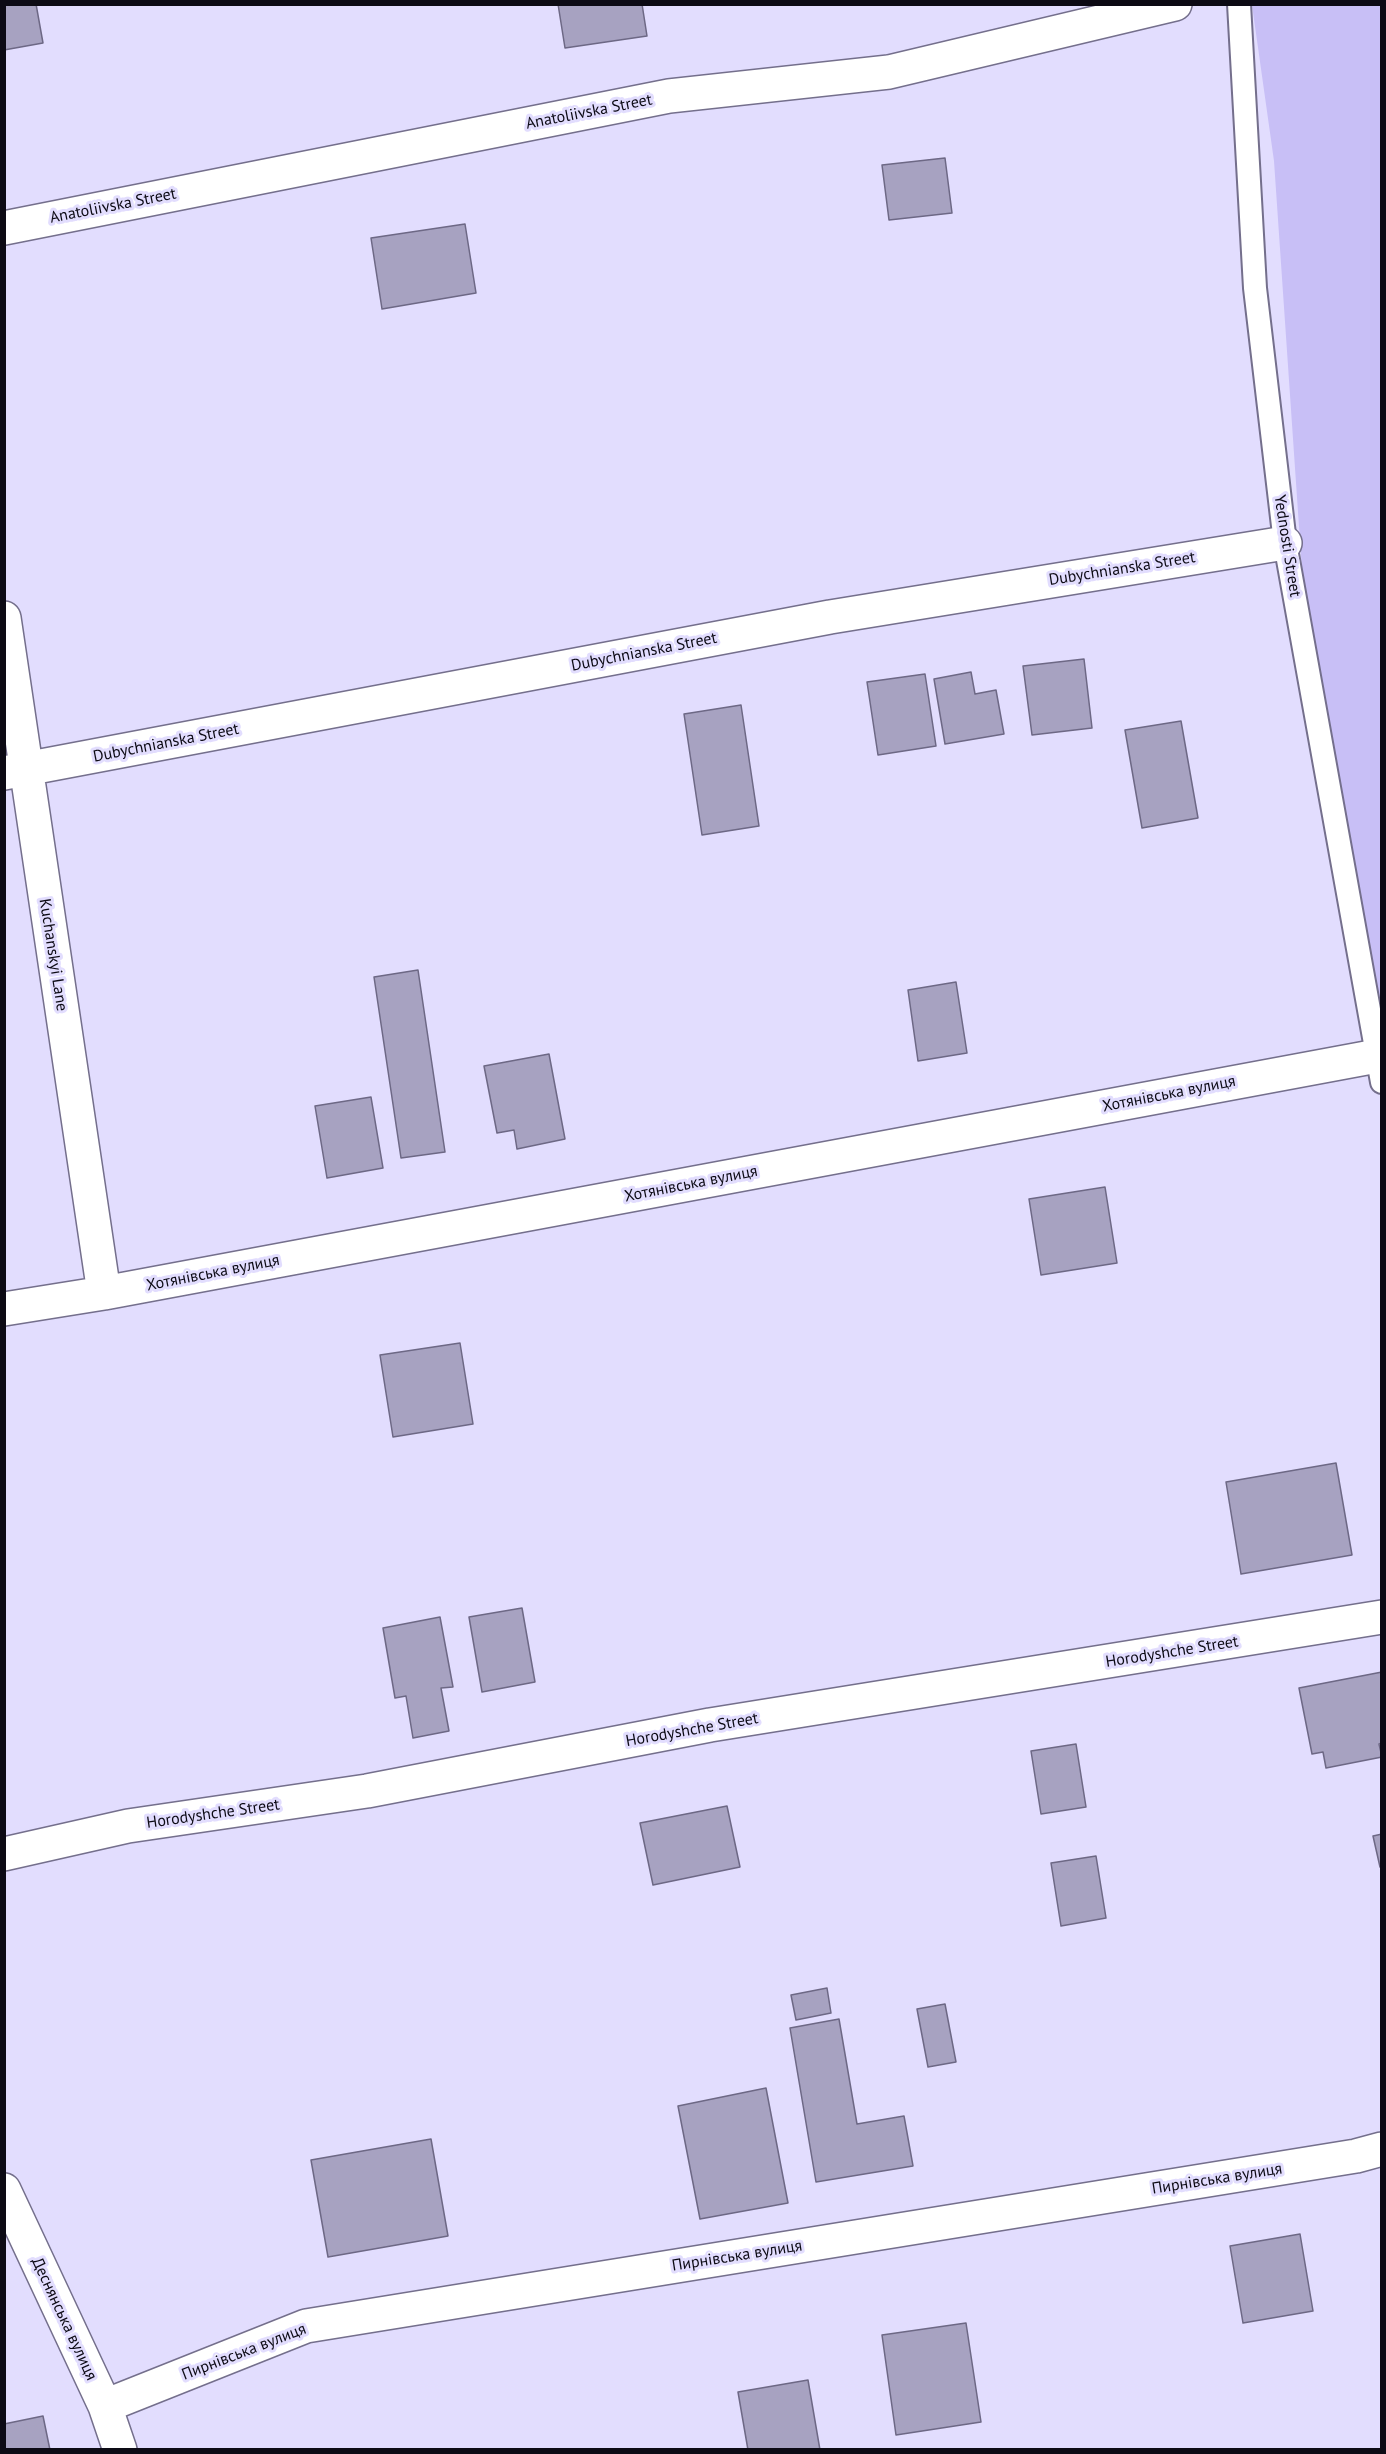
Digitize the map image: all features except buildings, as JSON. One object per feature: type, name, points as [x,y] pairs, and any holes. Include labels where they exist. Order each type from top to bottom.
[{"type":"street","name":"Anatoliivska Street","points":[[4,228],[669,96],[890,72],[1175,4]]},
{"type":"street","name":"Dubychnianska Street","points":[[15,771],[819,619],[1285,543]]},
{"type":"street","name":"Kuchanskyi Lane","points":[[4,618],[15,771],[104,1293]]},
{"type":"street","name":"Хотянівська вулиця","points":[[4,1308],[104,1293],[1379,1069]]},
{"type":"street","name":"Horodyshche Street","points":[[4,1854],[128,1826],[367,1791],[711,1725],[1382,1617]]},
{"type":"street","name":"Пирнівська вулиця","points":[[105,2406],[306,2326],[1345,2158],[1382,2149]]},
{"type":"street","name":"Деснянська вулиця","points":[[4,2190],[105,2406],[120,2450]]},
{"type":"lane","name":"Yednosti Street","points":[[1239,4],[1254,288],[1285,543],[1379,1069]]},
{"type":"shaded area","points":[[1252,5],[1381,5],[1381,1036],[1303,585],[1274,161]]}]
